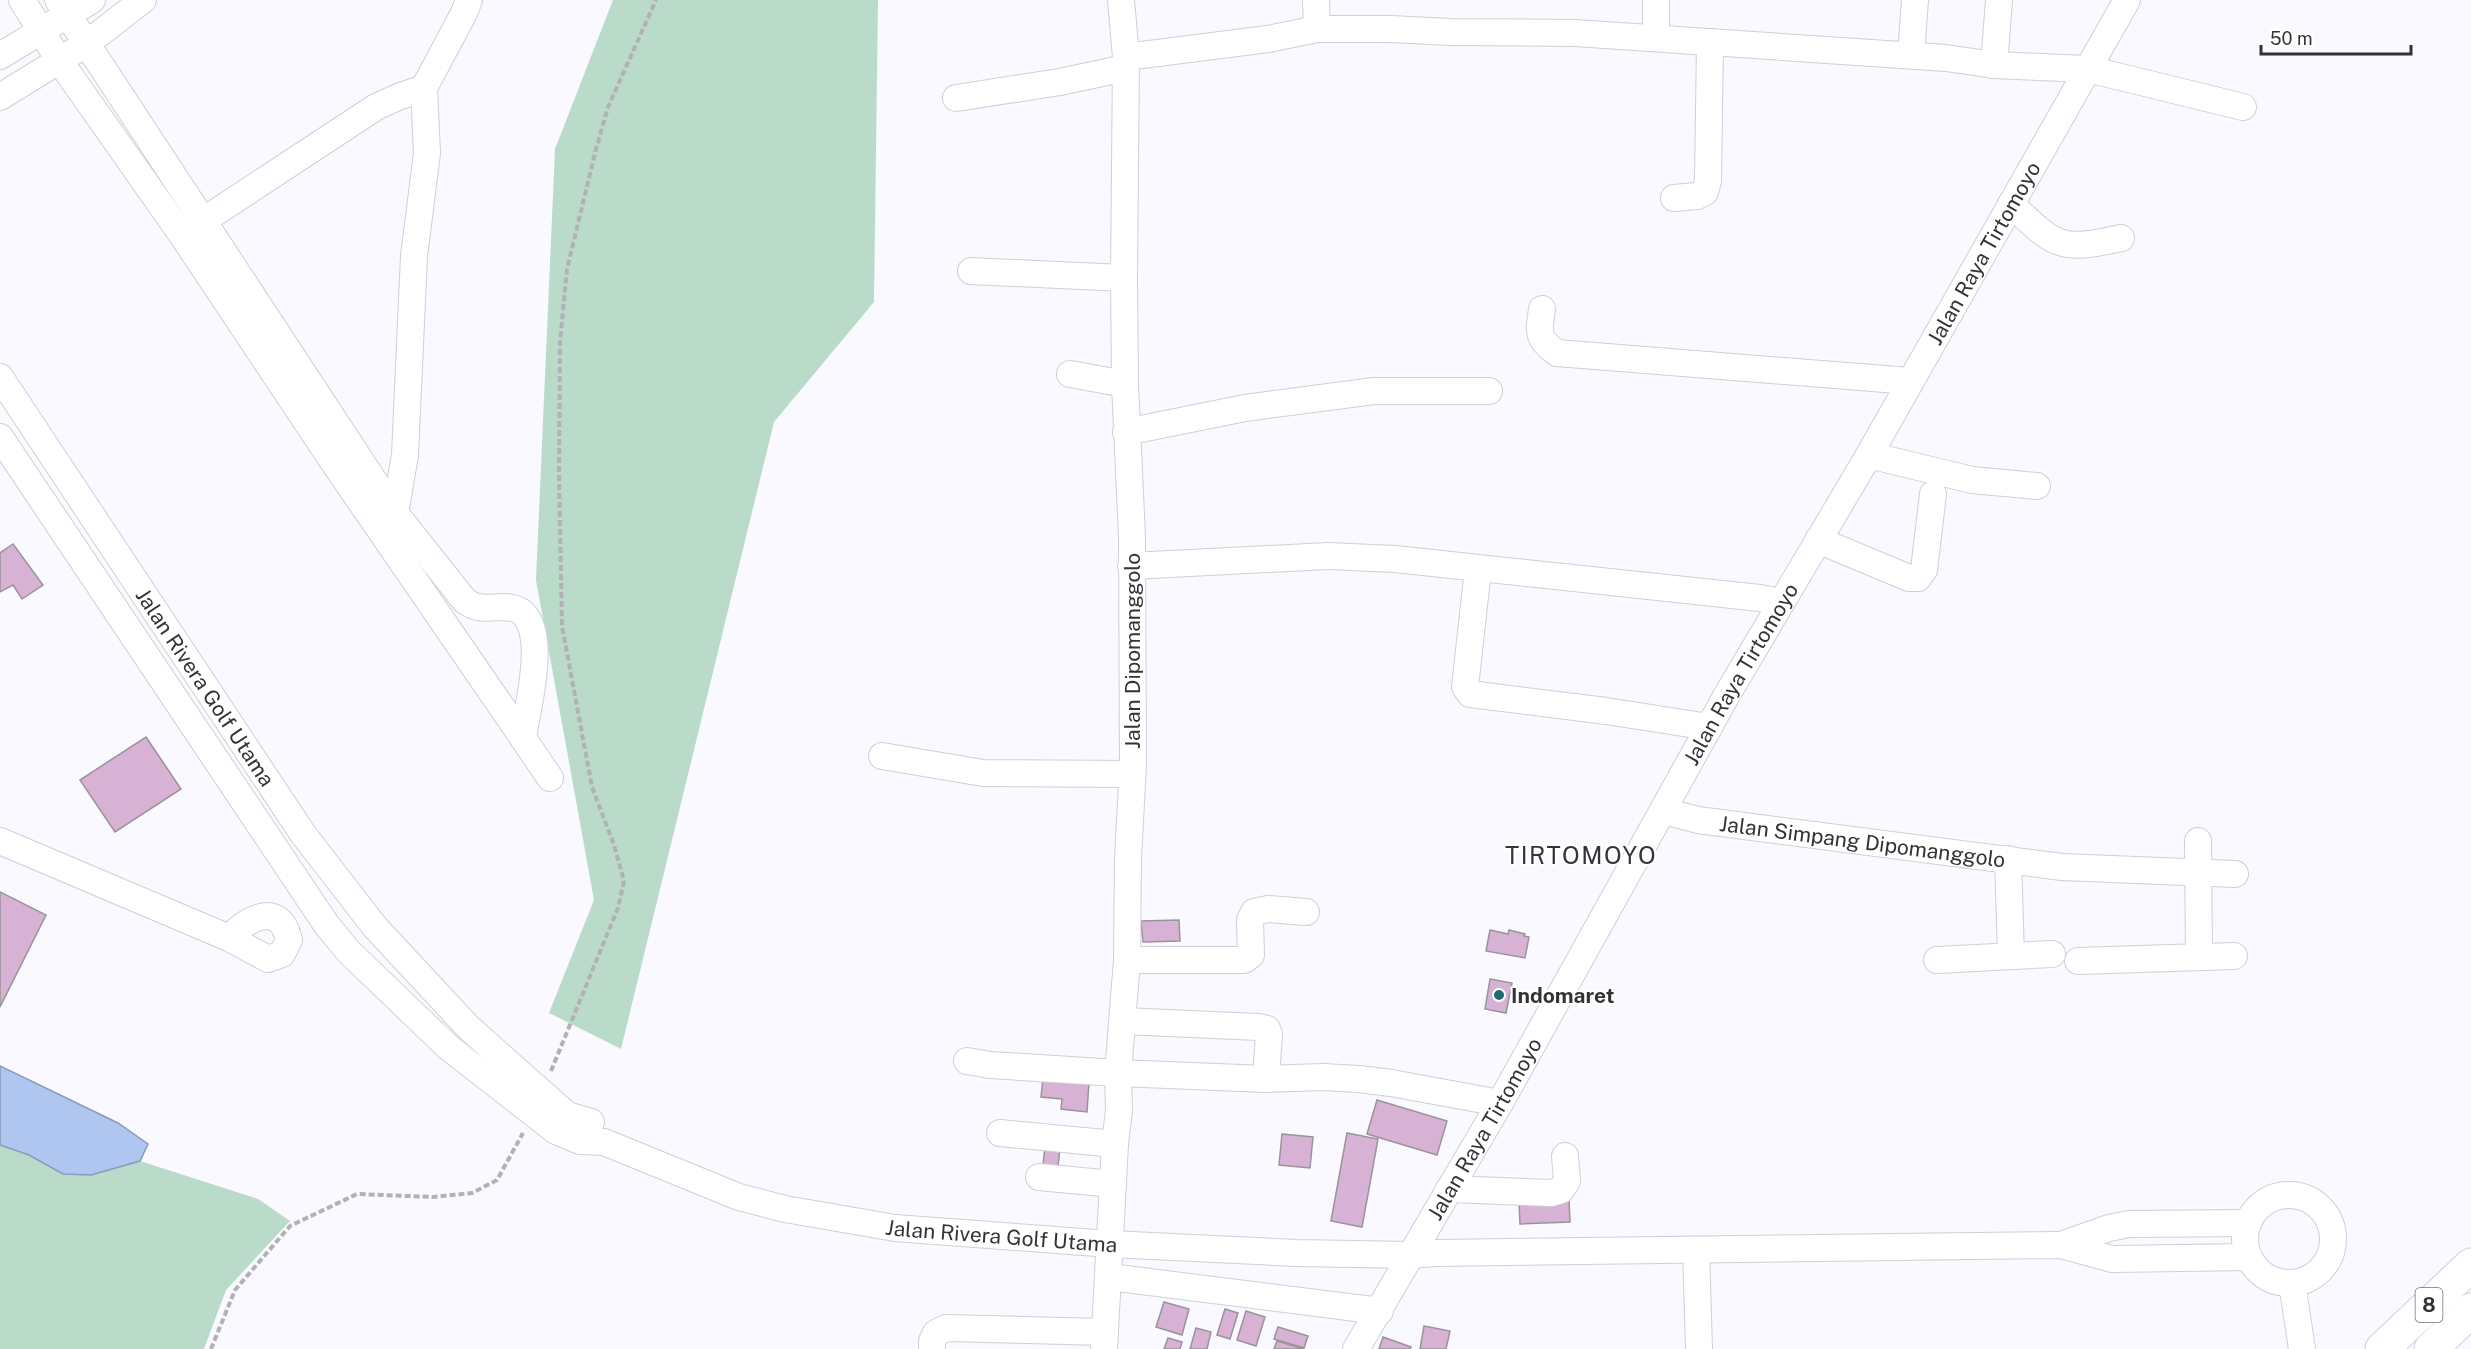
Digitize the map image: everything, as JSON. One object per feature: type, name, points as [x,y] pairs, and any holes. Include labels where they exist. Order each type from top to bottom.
[{"type":"highway","name":"8","points":[[2384,1347],[2471,1265]]},
{"type":"highway","name":"8","points":[[2431,1349],[2471,1310]]},
{"type":"street","points":[[22,0],[59,60],[192,228]]},
{"type":"street","points":[[0,56],[41,30],[63,8],[92,0]]},
{"type":"street","points":[[0,97],[86,44],[143,0]]},
{"type":"street","points":[[469,0],[424,88],[428,153],[414,256],[405,455],[386,519],[550,778]]},
{"type":"street","name":"Jalan Dipomanggolo","points":[[1105,1340],[1115,1144],[1119,1110],[1118,1073],[1127,960],[1134,685],[1132,537],[1125,384],[1126,62],[1121,0]]},
{"type":"street","points":[[1316,0],[1317,29]]},
{"type":"street","points":[[1656,0],[1656,39]]},
{"type":"street","points":[[1911,55],[1915,0]]},
{"type":"street","points":[[1994,65],[1999,0]]},
{"type":"street","name":"Jalan Raya Tirtomoyo","points":[[1356,1349],[1500,1103],[1709,727],[1869,454],[2127,0]]},
{"type":"street","points":[[63,8],[334,464],[465,601],[477,607],[508,607],[520,612],[528,622],[534,636],[535,654],[523,738]]},
{"type":"street","points":[[956,99],[1060,82],[1126,62],[1317,29],[1575,33],[1911,55],[1994,65],[2088,69],[2243,107]]},
{"type":"street","points":[[1674,198],[1697,196],[1704,192],[1708,181],[1710,42]]},
{"type":"street","points":[[192,228],[376,107],[398,96],[424,88]]},
{"type":"street","points":[[2011,204],[2045,235],[2061,243],[2072,246],[2091,245],[2121,238]]},
{"type":"street","points":[[971,271],[1124,278]]},
{"type":"street","points":[[1542,309],[1539,334],[1545,344],[1557,353],[1910,381]]},
{"type":"street","points":[[1070,374],[1125,384]]},
{"type":"street","name":"Jalan Rivera Golf Utama","points":[[0,377],[303,834],[375,927],[469,1028],[567,1115],[607,1143]]},
{"type":"street","points":[[1126,432],[1245,408],[1374,391],[1489,391]]},
{"type":"street","name":"Jalan Rivera Golf Utama","points":[[0,437],[205,746],[326,924],[348,951],[448,1047],[556,1131],[607,1143]]},
{"type":"street","points":[[1869,454],[1972,480],[2037,486]]},
{"type":"street","points":[[1818,540],[1909,578],[1918,578],[1924,570],[1933,494]]},
{"type":"street","points":[[1131,566],[1328,556],[1395,560],[1781,602]]},
{"type":"street","points":[[1479,569],[1465,687],[1470,694],[1709,727]]},
{"type":"street","points":[[882,756],[982,773],[1132,774]]},
{"type":"street","name":"Jalan Simpang Dipomanggolo","points":[[1664,811],[1698,820],[1914,850],[2062,867],[2235,874]]},
{"type":"street","points":[[2198,841],[2199,957]]},
{"type":"street","points":[[0,842],[229,938]]},
{"type":"street","points":[[2008,859],[2011,956]]},
{"type":"street","points":[[1127,960],[1244,960],[1251,955],[1250,920],[1254,912],[1268,909],[1306,912]]},
{"type":"street","points":[[348,951],[375,927]]},
{"type":"street","points":[[1937,960],[2052,954]]},
{"type":"street","points":[[2078,962],[2234,956]]},
{"type":"street","name":"Jalan Rivera Golf Utama","points":[[428,985],[482,1018],[548,1077],[607,1143]]},
{"type":"street","name":"Jalan Rivera Golf Utama","points":[[406,1007],[435,1015],[561,1119],[607,1143],[739,1197],[840,1219],[895,1228],[1110,1244],[1410,1256],[1436,1253],[2061,1245]]},
{"type":"street","points":[[1123,1021],[1267,1029],[1269,1034],[1266,1079]]},
{"type":"street","points":[[967,1060],[990,1065],[1118,1073],[1266,1079],[1323,1077],[1359,1079],[1500,1103]]},
{"type":"street","points":[[1000,1133],[1115,1144]]},
{"type":"street","points":[[1449,1189],[1561,1191],[1567,1181],[1565,1156]]},
{"type":"street","points":[[1040,1177],[1113,1184]]},
{"type":"street","points":[[2282,1195],[2305,1197],[2324,1211],[2333,1232],[2331,1255],[2317,1274],[2292,1283],[2273,1280],[2263,1275],[2249,1257],[2245,1234],[2248,1223],[2261,1204],[2282,1195]]},
{"type":"street","points":[[2061,1245],[2109,1228],[2128,1224],[2248,1223]]},
{"type":"street","points":[[2061,1245],[2112,1259],[2249,1257]]},
{"type":"street","points":[[1696,1250],[1699,1349]]},
{"type":"street","points":[[1110,1277],[1380,1311]]},
{"type":"street","points":[[2292,1283],[2302,1349]]},
{"type":"street","points":[[932,1349],[932,1341],[936,1333],[946,1328],[1105,1340]]},
{"type":"path","points":[[548,1077],[618,908],[624,881],[614,845],[592,787],[562,626],[559,476],[560,354],[567,269],[608,107],[656,0]]},
{"type":"path","points":[[211,1349],[236,1290],[290,1226],[357,1194],[434,1197],[472,1193],[497,1180],[533,1113]]},
{"type":"green space","points":[[613,0],[878,0],[874,302],[774,422],[621,1049],[549,1013],[594,900],[536,580],[555,149]]},
{"type":"green space","points":[[0,1145],[29,1155],[63,1174],[91,1175],[140,1161],[258,1199],[290,1221],[226,1290],[204,1349],[0,1349]]},
{"type":"water","points":[[0,1066],[118,1123],[148,1144],[140,1161],[91,1175],[63,1174],[29,1155],[0,1145]]},
{"type":"building","points":[[13,544],[43,585],[22,599],[13,585],[0,592],[0,553]]},
{"type":"building","points":[[146,737],[181,789],[115,832],[80,780]]},
{"type":"building","points":[[0,892],[46,915],[0,1007]]},
{"type":"building","points":[[1179,920],[1180,941],[1143,942],[1141,921]]},
{"type":"building","points":[[1490,930],[1508,934],[1509,930],[1529,937],[1525,958],[1486,951]]},
{"type":"building","points":[[1490,979],[1512,983],[1506,1013],[1485,1009]]},
{"type":"building","points":[[1043,1078],[1089,1082],[1087,1112],[1061,1109],[1062,1099],[1041,1097]]},
{"type":"building","points":[[1377,1100],[1447,1121],[1437,1155],[1367,1134]]},
{"type":"building","points":[[1347,1133],[1378,1139],[1362,1227],[1331,1221]]},
{"type":"building","points":[[1282,1134],[1313,1137],[1310,1168],[1279,1165]]},
{"type":"building","points":[[1045,1146],[1060,1147],[1057,1177],[1042,1175]]},
{"type":"building","points":[[1569,1200],[1570,1222],[1520,1224],[1519,1202]]},
{"type":"building","points":[[1164,1302],[1189,1309],[1182,1335],[1156,1327]]},
{"type":"building","points":[[1225,1309],[1238,1313],[1230,1339],[1217,1335]]},
{"type":"building","points":[[1246,1311],[1265,1317],[1256,1346],[1237,1340]]},
{"type":"building","points":[[1424,1326],[1450,1331],[1446,1349],[1420,1349]]},
{"type":"building","points":[[1278,1327],[1308,1336],[1304,1348],[1274,1339]]},
{"type":"building","points":[[1196,1328],[1211,1332],[1207,1349],[1190,1349]]},
{"type":"building","points":[[1383,1337],[1411,1347],[1410,1349],[1379,1349]]},
{"type":"building","points":[[1168,1338],[1182,1342],[1180,1349],[1164,1349]]},
{"type":"building","points":[[1277,1341],[1304,1349],[1274,1349]]},
{"type":"place","name":"Indomaret","points":[[1499,995]]},
{"type":"district","name":"TIRTOMOYO","points":[[1581,855]]}]
